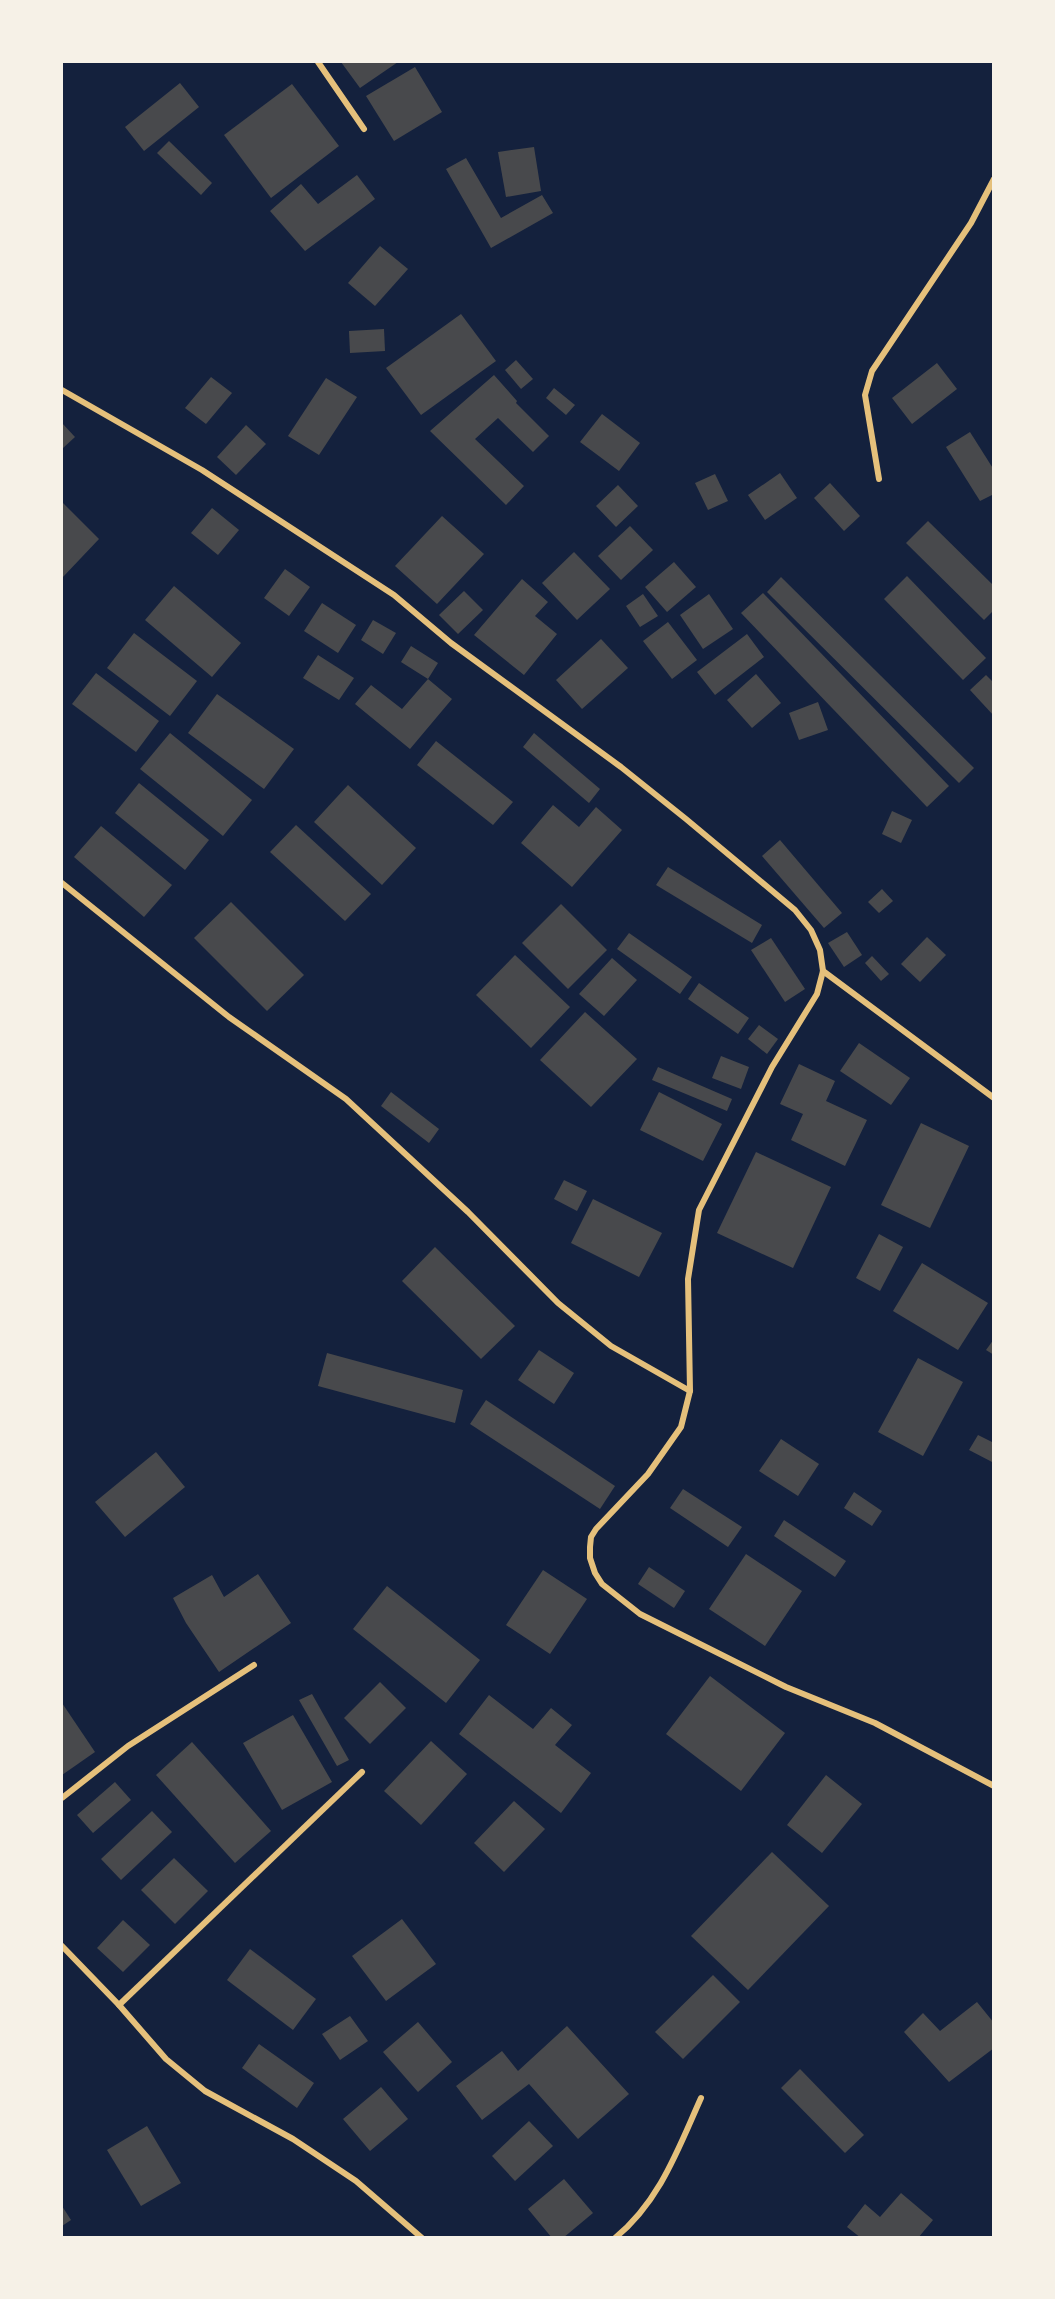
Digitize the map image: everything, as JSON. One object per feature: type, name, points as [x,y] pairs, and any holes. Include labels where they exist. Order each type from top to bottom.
[{"type":"street","points":[[318,62],[364,129]]},
{"type":"street","points":[[879,479],[865,394],[872,371],[971,223],[993,179]]},
{"type":"street","points":[[62,390],[202,470],[394,595],[451,643],[621,767],[795,910],[811,930],[820,950],[823,970],[817,994],[772,1067],[699,1210],[688,1279],[690,1391],[681,1427],[648,1474],[591,1537],[590,1558],[602,1584],[640,1614],[786,1687],[876,1723],[993,1786]]},
{"type":"street","points":[[62,883],[229,1017],[346,1099],[468,1212],[558,1304],[611,1346],[690,1391]]},
{"type":"street","points":[[823,970],[993,1098]]},
{"type":"street","points":[[62,1798],[128,1746],[254,1665]]},
{"type":"street","points":[[119,2005],[362,1772]]},
{"type":"street","points":[[62,1946],[119,2005],[166,2059],[205,2091],[293,2139],[356,2181],[422,2238]]},
{"type":"street","points":[[615,2238],[642,2213],[657,2193],[701,2098]]},
{"type":"building","points":[[341,62],[398,62],[360,88]]},
{"type":"building","points":[[415,67],[442,112],[394,141],[366,96]]},
{"type":"building","points":[[180,83],[199,107],[144,151],[125,127]]},
{"type":"building","points":[[292,84],[339,146],[271,198],[224,135]]},
{"type":"building","points":[[169,141],[212,183],[201,195],[157,153]]},
{"type":"building","points":[[534,147],[541,191],[506,197],[498,152]]},
{"type":"building","points":[[466,158],[501,218],[542,195],[553,213],[491,248],[446,169]]},
{"type":"building","points":[[357,175],[375,199],[305,251],[270,211],[301,184],[318,204]]},
{"type":"building","points":[[380,246],[408,269],[375,306],[348,283]]},
{"type":"building","points":[[461,314],[496,361],[421,415],[386,368]]},
{"type":"building","points":[[384,329],[385,351],[350,353],[349,331]]},
{"type":"building","points":[[516,360],[533,379],[521,389],[505,370]]},
{"type":"building","points":[[937,363],[957,389],[912,424],[892,398]]},
{"type":"building","points":[[494,375],[517,401],[516,403],[549,436],[533,452],[498,418],[475,439],[524,486],[506,505],[430,431]]},
{"type":"building","points":[[211,377],[232,393],[206,424],[185,408]]},
{"type":"building","points":[[326,378],[357,397],[319,455],[288,436]]},
{"type":"building","points":[[554,388],[575,405],[566,415],[546,398]]},
{"type":"building","points":[[602,414],[640,443],[619,471],[580,442]]},
{"type":"building","points":[[62,423],[75,437],[62,449]]},
{"type":"building","points":[[246,425],[266,444],[236,475],[217,457]]},
{"type":"building","points":[[970,432],[994,470],[994,494],[980,501],[946,447]]},
{"type":"building","points":[[780,473],[797,498],[765,520],[748,495]]},
{"type":"building","points":[[715,474],[728,501],[708,510],[695,483]]},
{"type":"building","points":[[830,483],[860,516],[844,531],[814,498]]},
{"type":"building","points":[[618,485],[638,506],[616,527],[596,506]]},
{"type":"building","points":[[62,502],[99,539],[62,578]]},
{"type":"building","points":[[212,508],[239,530],[218,555],[191,533]]},
{"type":"building","points":[[442,516],[484,554],[437,604],[395,566]]},
{"type":"building","points":[[928,521],[994,586],[994,610],[984,620],[906,543]]},
{"type":"building","points":[[630,526],[653,550],[621,580],[598,556]]},
{"type":"building","points":[[574,552],[610,589],[577,620],[542,583]]},
{"type":"building","points":[[674,562],[696,587],[667,612],[645,587]]},
{"type":"building","points":[[285,569],[310,587],[289,616],[264,598]]},
{"type":"building","points":[[907,576],[986,658],[963,680],[884,599]]},
{"type":"building","points":[[781,577],[974,768],[959,783],[767,592]]},
{"type":"building","points":[[522,579],[548,602],[535,616],[557,634],[524,675],[474,635]]},
{"type":"building","points":[[174,586],[241,643],[212,677],[145,620]]},
{"type":"building","points":[[464,591],[483,610],[458,634],[439,615]]},
{"type":"building","points":[[763,593],[949,786],[927,807],[741,613]]},
{"type":"building","points":[[643,594],[658,616],[640,627],[626,606]]},
{"type":"building","points":[[709,594],[733,629],[703,649],[680,615]]},
{"type":"building","points":[[322,603],[356,625],[338,653],[304,631]]},
{"type":"building","points":[[373,620],[396,633],[383,654],[361,640]]},
{"type":"building","points":[[668,622],[697,660],[672,679],[643,641]]},
{"type":"building","points":[[134,633],[197,681],[170,716],[107,668]]},
{"type":"building","points":[[747,634],[764,657],[715,695],[697,672]]},
{"type":"building","points":[[601,639],[628,668],[582,709],[556,680]]},
{"type":"building","points":[[411,646],[438,663],[428,679],[401,662]]},
{"type":"building","points":[[318,655],[354,678],[339,700],[303,678]]},
{"type":"building","points":[[96,673],[159,721],[136,752],[72,704]]},
{"type":"building","points":[[756,674],[781,703],[752,728],[727,700]]},
{"type":"building","points":[[986,675],[994,683],[994,716],[970,690]]},
{"type":"building","points":[[428,679],[452,699],[410,749],[355,704],[371,685],[402,709]]},
{"type":"building","points":[[217,694],[294,749],[264,789],[188,733]]},
{"type":"building","points":[[818,702],[828,730],[799,740],[789,713]]},
{"type":"building","points":[[170,733],[252,800],[223,836],[140,769]]},
{"type":"building","points":[[534,733],[600,789],[589,803],[523,747]]},
{"type":"building","points":[[436,741],[513,802],[493,825],[417,765]]},
{"type":"building","points":[[139,783],[209,840],[185,870],[115,813]]},
{"type":"building","points":[[348,785],[416,848],[382,885],[314,822]]},
{"type":"building","points":[[553,805],[579,827],[596,807],[622,830],[572,887],[521,843]]},
{"type":"building","points":[[892,811],[912,820],[901,843],[882,834]]},
{"type":"building","points":[[296,825],[371,894],[345,921],[270,852]]},
{"type":"building","points":[[101,826],[172,885],[144,917],[74,857]]},
{"type":"building","points":[[780,840],[842,913],[824,928],[762,856]]},
{"type":"building","points":[[668,867],[762,925],[752,943],[656,885]]},
{"type":"building","points":[[882,889],[893,901],[879,913],[868,902]]},
{"type":"building","points":[[231,902],[304,975],[267,1011],[194,938]]},
{"type":"building","points":[[561,904],[607,950],[568,989],[522,943]]},
{"type":"building","points":[[847,932],[862,955],[844,967],[828,943]]},
{"type":"building","points":[[629,933],[692,977],[680,994],[617,949]]},
{"type":"building","points":[[927,937],[946,955],[920,982],[901,964]]},
{"type":"building","points":[[771,938],[805,989],[785,1002],[751,950]]},
{"type":"building","points":[[515,955],[570,1007],[531,1048],[476,995]]},
{"type":"building","points":[[872,956],[889,974],[881,981],[865,963]]},
{"type":"building","points":[[612,958],[637,980],[604,1016],[579,994]]},
{"type":"building","points":[[699,983],[749,1018],[738,1034],[688,999]]},
{"type":"building","points":[[585,1012],[637,1059],[591,1107],[540,1060]]},
{"type":"building","points":[[759,1025],[778,1039],[767,1054],[748,1039]]},
{"type":"building","points":[[859,1043],[910,1078],[891,1105],[840,1071]]},
{"type":"building","points":[[721,1056],[749,1067],[741,1089],[712,1078]]},
{"type":"building","points":[[799,1064],[835,1081],[826,1101],[867,1120],[845,1166],[791,1140],[803,1114],[780,1104]]},
{"type":"building","points":[[658,1067],[732,1099],[727,1111],[652,1080]]},
{"type":"building","points":[[391,1092],[439,1129],[429,1143],[381,1106]]},
{"type":"building","points":[[659,1092],[722,1124],[703,1161],[640,1130]]},
{"type":"building","points":[[921,1123],[969,1146],[930,1228],[881,1205]]},
{"type":"building","points":[[756,1152],[831,1187],[793,1268],[717,1233]]},
{"type":"building","points":[[564,1180],[587,1191],[577,1211],[554,1199]]},
{"type":"building","points":[[593,1199],[662,1233],[639,1277],[571,1243]]},
{"type":"building","points":[[879,1234],[903,1247],[880,1291],[856,1278]]},
{"type":"building","points":[[435,1247],[515,1326],[481,1359],[402,1281]]},
{"type":"building","points":[[922,1263],[988,1303],[958,1350],[893,1311]]},
{"type":"building","points":[[994,1339],[994,1355],[986,1350]]},
{"type":"building","points":[[539,1350],[574,1373],[554,1404],[518,1380]]},
{"type":"building","points":[[327,1353],[463,1390],[455,1423],[318,1386]]},
{"type":"building","points":[[918,1358],[963,1382],[923,1456],[878,1432]]},
{"type":"building","points":[[486,1400],[615,1486],[600,1509],[470,1424]]},
{"type":"building","points":[[978,1435],[994,1443],[994,1463],[969,1450]]},
{"type":"building","points":[[781,1439],[819,1464],[798,1496],[759,1471]]},
{"type":"building","points":[[156,1452],[185,1487],[125,1537],[95,1502]]},
{"type":"building","points":[[683,1489],[742,1527],[728,1547],[670,1508]]},
{"type":"building","points":[[854,1492],[882,1511],[872,1526],[844,1508]]},
{"type":"building","points":[[784,1520],[846,1561],[835,1577],[774,1536]]},
{"type":"building","points":[[746,1554],[802,1591],[765,1646],[709,1609]]},
{"type":"building","points":[[649,1567],[685,1591],[674,1608],[638,1584]]},
{"type":"building","points":[[543,1570],[587,1599],[550,1654],[506,1625]]},
{"type":"building","points":[[258,1574],[291,1623],[219,1672],[186,1623],[173,1598],[212,1575],[224,1597]]},
{"type":"building","points":[[387,1586],[480,1660],[446,1703],[353,1629]]},
{"type":"building","points":[[710,1676],[785,1733],[741,1791],[666,1734]]},
{"type":"building","points":[[380,1682],[406,1708],[370,1744],[344,1718]]},
{"type":"building","points":[[312,1694],[349,1760],[337,1766],[299,1700]]},
{"type":"building","points":[[489,1695],[533,1729],[551,1708],[572,1725],[555,1745],[591,1773],[561,1813],[459,1734]]},
{"type":"building","points":[[62,1703],[95,1752],[62,1775]]},
{"type":"building","points":[[293,1715],[332,1782],[282,1810],[243,1743]]},
{"type":"building","points":[[431,1741],[467,1774],[421,1825],[384,1791]]},
{"type":"building","points":[[192,1742],[271,1831],[235,1863],[156,1775]]},
{"type":"building","points":[[826,1775],[862,1804],[822,1853],[787,1825]]},
{"type":"building","points":[[115,1782],[131,1800],[93,1833],[77,1815]]},
{"type":"building","points":[[514,1801],[545,1829],[504,1872],[474,1843]]},
{"type":"building","points":[[152,1811],[172,1832],[121,1880],[101,1859]]},
{"type":"building","points":[[772,1852],[829,1906],[748,1990],[691,1936]]},
{"type":"building","points":[[174,1858],[208,1891],[175,1924],[141,1890]]},
{"type":"building","points":[[402,1919],[436,1964],[386,2001],[352,1956]]},
{"type":"building","points":[[123,1920],[150,1945],[123,1972],[97,1948]]},
{"type":"building","points":[[250,1949],[316,1999],[293,2030],[227,1980]]},
{"type":"building","points":[[713,1975],[740,2002],[683,2059],[655,2032]]},
{"type":"building","points":[[977,2002],[994,2023],[994,2048],[949,2082],[904,2032],[923,2013],[940,2031]]},
{"type":"building","points":[[350,2016],[368,2041],[340,2060],[322,2034]]},
{"type":"building","points":[[418,2022],[452,2062],[418,2092],[383,2052]]},
{"type":"building","points":[[567,2026],[629,2094],[578,2139],[529,2084],[482,2120],[456,2086],[502,2051],[518,2071]]},
{"type":"building","points":[[259,2044],[314,2083],[297,2108],[242,2068]]},
{"type":"building","points":[[800,2069],[864,2135],[845,2153],[781,2088]]},
{"type":"building","points":[[381,2087],[408,2119],[370,2151],[343,2119]]},
{"type":"building","points":[[529,2121],[553,2146],[515,2181],[492,2156]]},
{"type":"building","points":[[147,2126],[181,2183],[141,2206],[107,2150]]},
{"type":"building","points":[[564,2179],[593,2213],[563,2238],[552,2238],[528,2209]]},
{"type":"building","points":[[901,2193],[933,2220],[918,2238],[861,2238],[847,2227],[865,2204],[880,2217]]},
{"type":"building","points":[[62,2206],[71,2220],[62,2226]]}]
